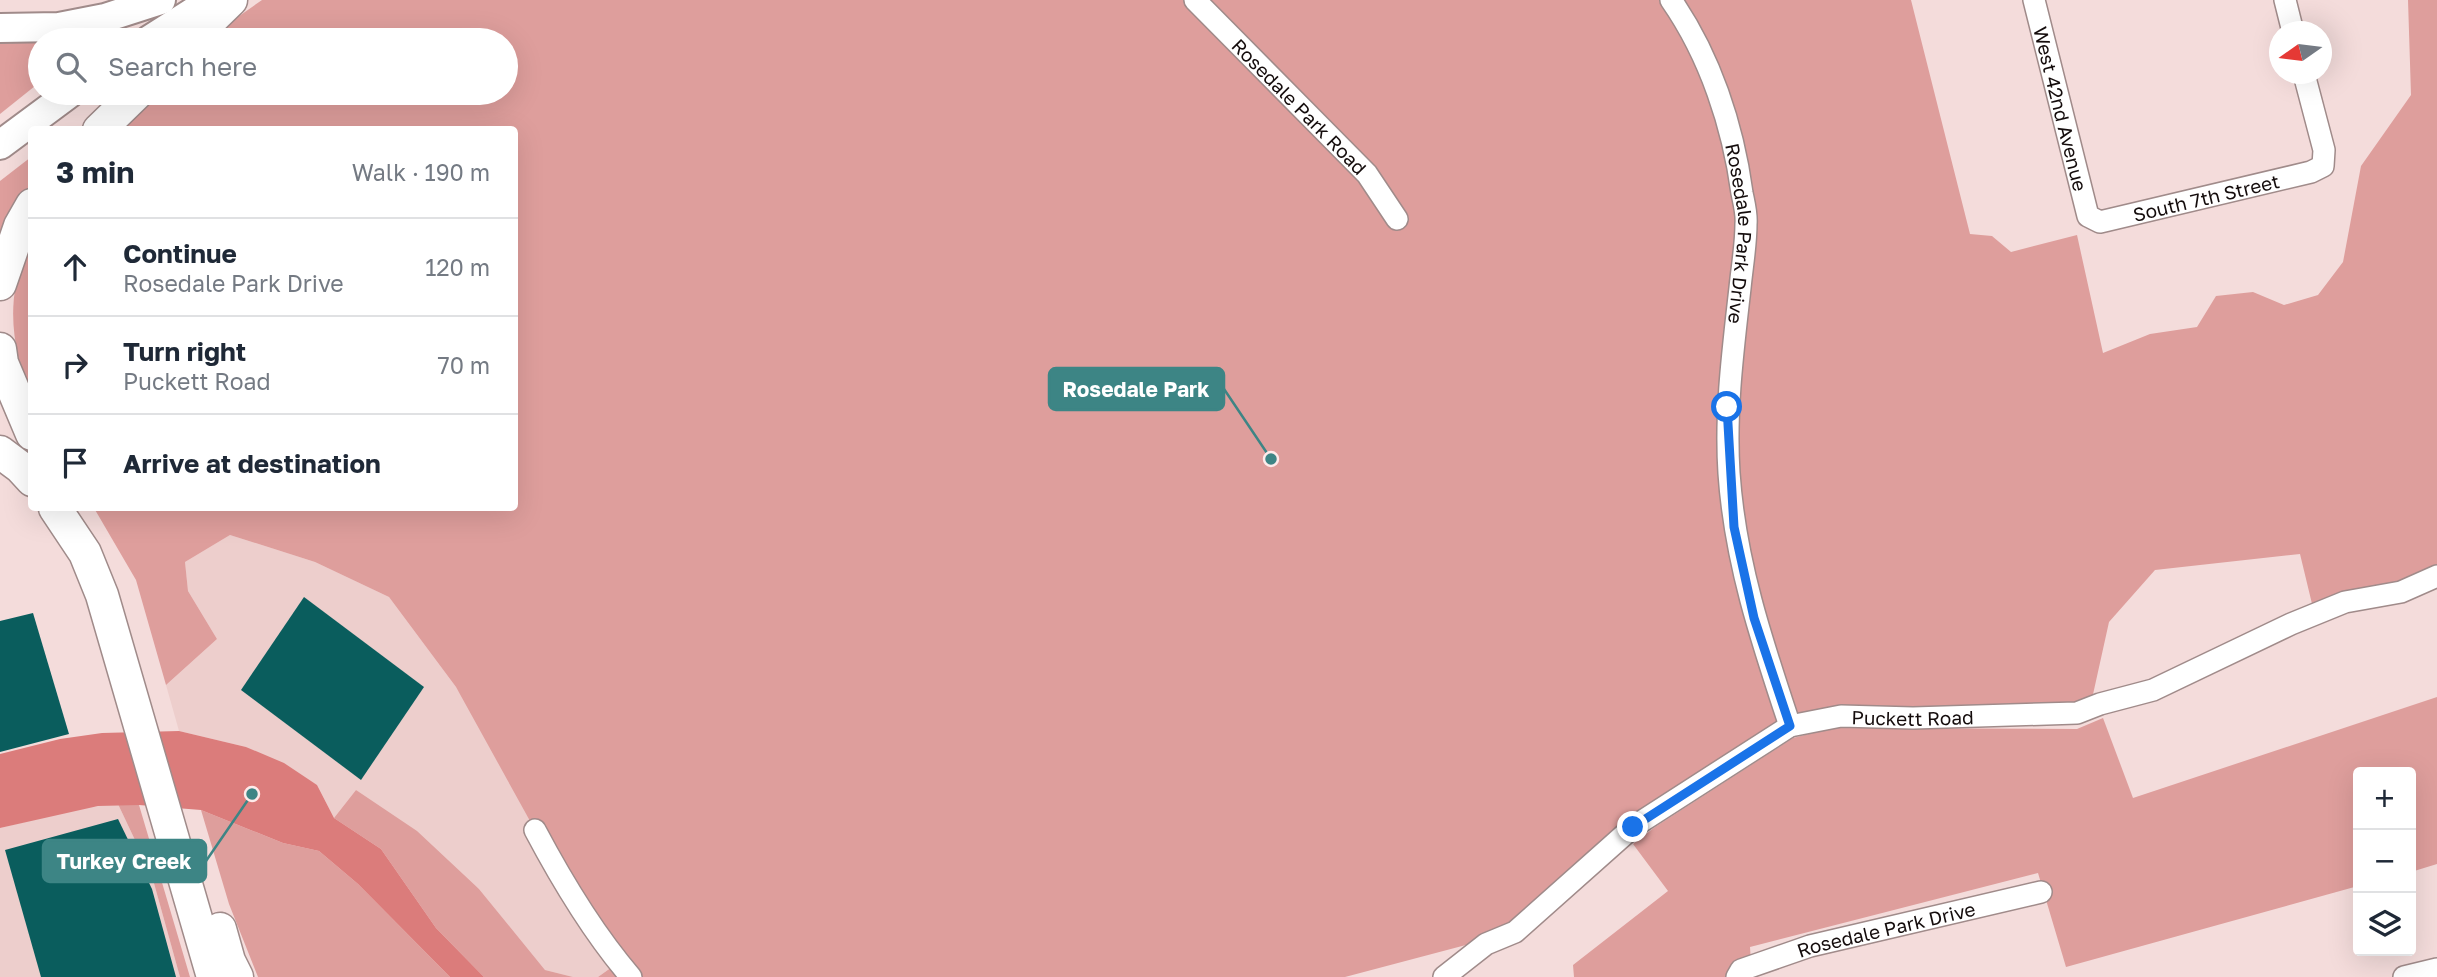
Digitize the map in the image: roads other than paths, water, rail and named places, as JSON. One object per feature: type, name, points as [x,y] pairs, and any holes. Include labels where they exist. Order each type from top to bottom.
[{"type":"highway","points":[[202,28],[231,0]]},
{"type":"highway","points":[[103,126],[124,105]]},
{"type":"highway","points":[[0,284],[20,226],[28,212]]},
{"type":"highway","points":[[0,349],[2,363],[28,425]]},
{"type":"highway","points":[[0,430],[28,452]]},
{"type":"highway","points":[[0,452],[28,476]]},
{"type":"highway","points":[[57,511],[85,552],[142,695]]},
{"type":"highway","points":[[83,511],[109,561],[142,695],[186,852],[213,977]]},
{"type":"highway","points":[[186,852],[237,977]]},
{"type":"main road","points":[[0,27],[59,27],[105,18],[161,0]]},
{"type":"main road","points":[[168,28],[212,0]]},
{"type":"main road","points":[[0,145],[54,105]]},
{"type":"street","name":"Rosedale Park Road","points":[[1195,0],[1367,174],[1397,219]]},
{"type":"street","name":"Rosedale Park Drive","points":[[1671,0],[1684,18],[1710,74],[1724,110],[1739,168],[1746,223],[1727,407],[1734,527],[1754,618],[1790,726]]},
{"type":"street","name":"West 42nd Avenue","points":[[2034,0],[2088,216]]},
{"type":"street","points":[[2285,0],[2290,21]]},
{"type":"street","name":"South 7th Street","points":[[2088,216],[2100,222],[2311,172],[2323,166],[2324,150],[2307,84]]},
{"type":"street","name":"Puckett Road","points":[[1444,977],[1486,944],[1515,932],[1633,827],[1790,726],[1841,716],[1913,718],[2077,713],[2153,690],[2291,624],[2345,602],[2401,592],[2437,576]]},
{"type":"street","points":[[535,830],[558,873],[631,977]]},
{"type":"street","name":"Rosedale Park Drive","points":[[1737,977],[1741,970],[1810,946],[2041,892]]},
{"type":"street","points":[[2404,977],[2437,969]]},
{"type":"place","name":"Rosedale Park","points":[[1271,459]]},
{"type":"place","name":"Turkey Creek","points":[[252,794]]}]
